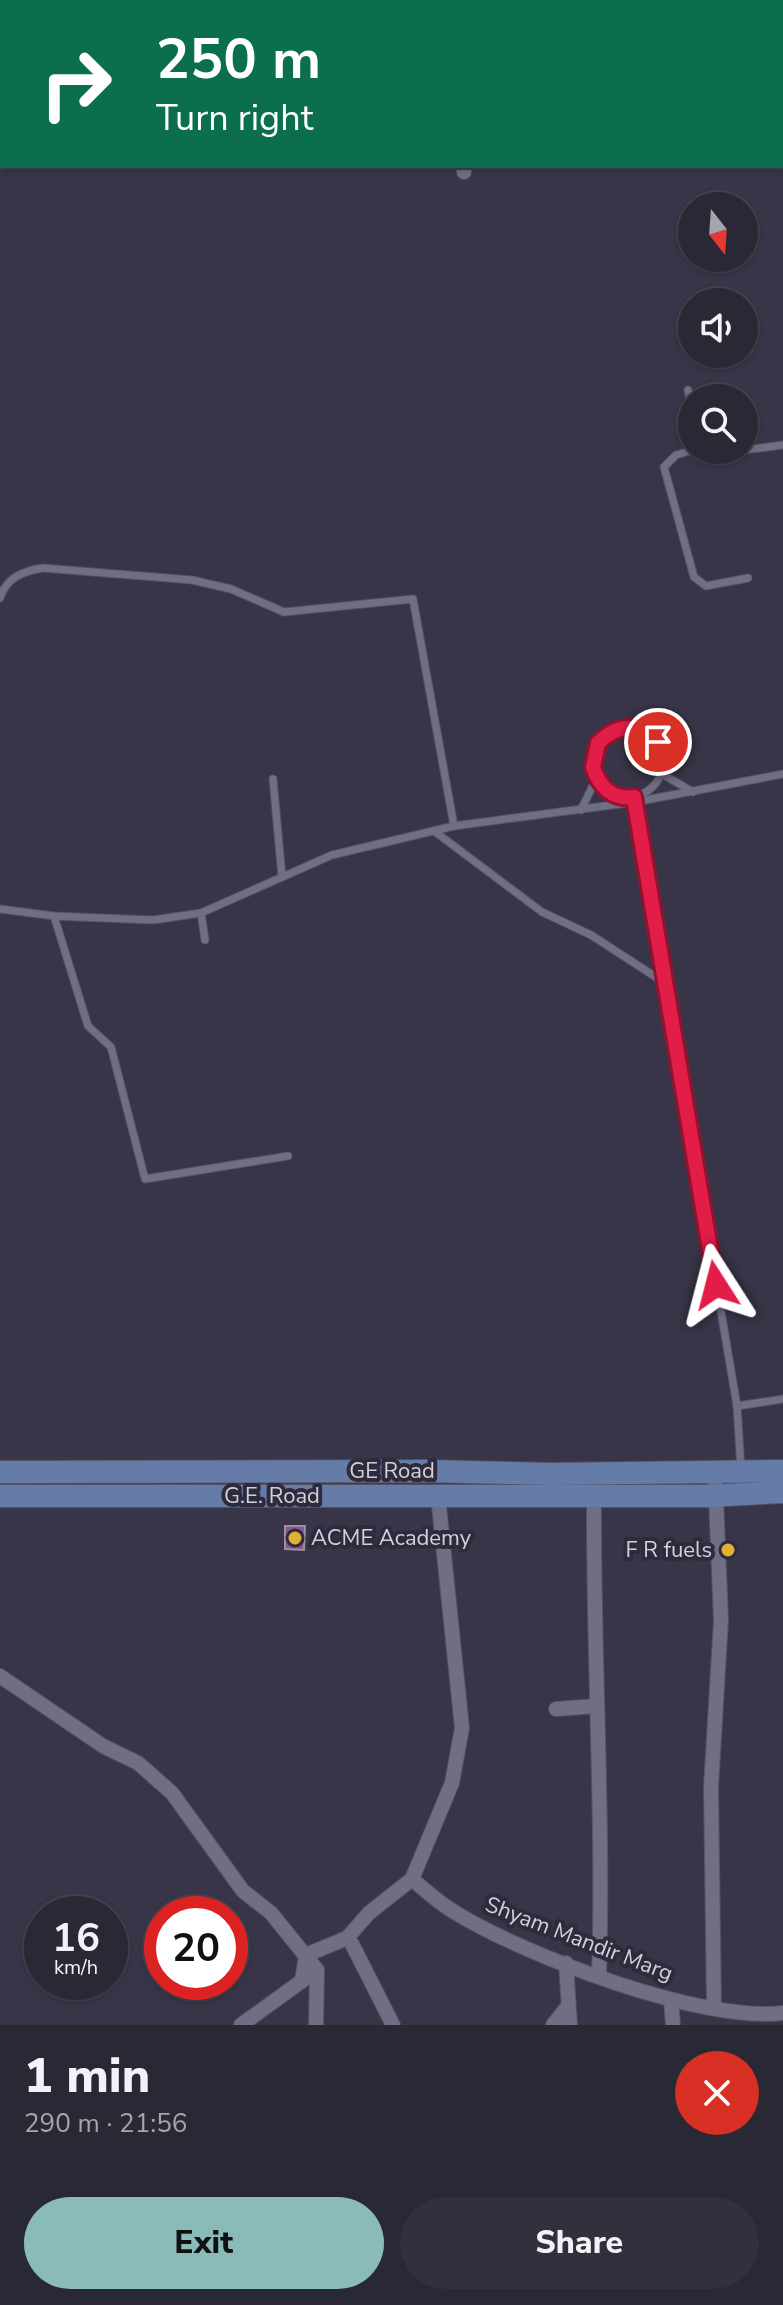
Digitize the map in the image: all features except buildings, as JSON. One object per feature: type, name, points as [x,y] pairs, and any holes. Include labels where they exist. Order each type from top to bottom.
[{"type":"main road","name":"GE Road","points":[[0,1472],[714,1484],[742,1472],[783,1471]]},
{"type":"main road","name":"G.E. Road","points":[[0,1496],[594,1495],[714,1484],[783,1492]]},
{"type":"street","points":[[714,1484],[721,1620],[711,1787],[714,2008]]},
{"type":"street","points":[[594,1495],[602,1868],[599,1976]]},
{"type":"street","points":[[306,1957],[347,1938],[369,1913],[412,1879],[452,1783],[462,1728],[438,1496]]},
{"type":"street","points":[[0,1676],[103,1746],[138,1763],[172,1793],[243,1891],[271,1913],[317,1970],[316,2025]]},
{"type":"street","points":[[556,1709],[597,1706]]},
{"type":"street","name":"Shyam Mandir Marg","points":[[412,1879],[455,1913],[599,1976],[671,2000],[779,2017]]},
{"type":"street","points":[[352,1944],[393,2025]]},
{"type":"street","points":[[303,1980],[306,1957]]},
{"type":"street","points":[[566,1963],[570,2025]]},
{"type":"street","points":[[241,2025],[317,1970]]},
{"type":"street","points":[[671,2000],[673,2025]]},
{"type":"street","points":[[553,2025],[568,2006]]},
{"type":"lane","points":[[758,448],[783,445]]},
{"type":"lane","points":[[678,454],[664,467],[694,577],[706,586],[748,578]]},
{"type":"lane","points":[[0,598],[10,580],[28,570],[43,568],[192,580],[231,589],[284,612],[413,599],[454,826]]},
{"type":"lane","points":[[581,810],[596,779],[593,755],[598,743],[618,728],[630,727],[650,734],[658,742],[664,763],[662,774],[649,791],[634,800],[615,795],[596,779]]},
{"type":"lane","points":[[662,774],[693,792]]},
{"type":"lane","points":[[0,909],[54,916],[153,920],[201,913],[332,855],[454,826],[581,810],[783,774]]},
{"type":"lane","points":[[273,779],[282,877]]},
{"type":"lane","points":[[634,800],[737,1406],[742,1472]]},
{"type":"lane","points":[[434,831],[542,912],[591,935],[665,983]]},
{"type":"lane","points":[[201,913],[205,940]]},
{"type":"lane","points":[[54,916],[88,1026],[111,1047],[145,1179],[288,1156]]},
{"type":"lane","points":[[737,1406],[783,1399]]},
{"type":"place","name":"ACME Academy","points":[[295,1538]]},
{"type":"place","name":"F R fuels","points":[[728,1550]]},
{"type":"route","points":[[658,742],[641,729],[618,728],[598,743],[593,755],[593,767],[596,779],[604,789],[626,798],[634,797],[716,1285]]}]
